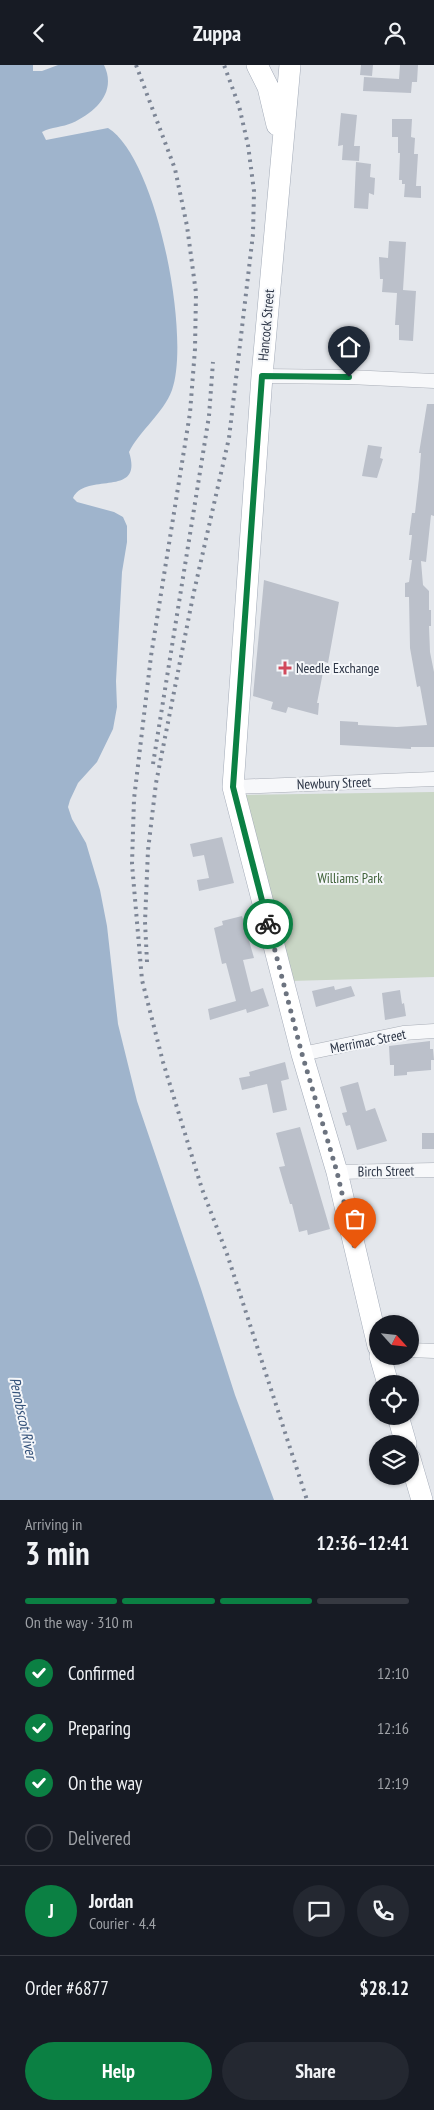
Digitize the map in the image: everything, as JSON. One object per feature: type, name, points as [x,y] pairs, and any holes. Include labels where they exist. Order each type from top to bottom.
[{"type":"main road","points":[[257,65],[268,87],[273,104],[280,161]]},
{"type":"main road","name":"Hancock Street","points":[[290,65],[262,376],[233,787],[302,1054],[337,1172],[371,1315]]},
{"type":"main road","points":[[418,1485],[422,1500]]},
{"type":"street","points":[[262,376],[349,377],[434,381]]},
{"type":"street","name":"Newbury Street","points":[[233,787],[434,779]]},
{"type":"street","name":"Merrimac Street","points":[[302,1054],[403,1033],[434,1031]]},
{"type":"street","name":"Birch Street","points":[[337,1172],[434,1170]]},
{"type":"street","points":[[419,1350],[434,1351]]},
{"type":"green space","name":"Williams Park","points":[[434,792],[434,977],[290,981],[241,795]]},
{"type":"water","name":"Penobscot River","points":[[0,65],[33,65],[33,71],[42,71],[58,65],[104,65],[108,84],[102,100],[96,107],[72,123],[42,132],[46,140],[108,128],[126,146],[141,174],[155,210],[165,250],[173,292],[177,331],[177,365],[172,390],[163,407],[139,436],[129,452],[131,466],[128,475],[112,483],[89,486],[80,490],[73,498],[77,502],[114,512],[123,517],[127,526],[127,542],[122,572],[116,681],[117,707],[113,729],[97,762],[78,783],[68,807],[72,819],[86,843],[100,890],[107,926],[118,1024],[137,1101],[235,1395],[274,1500],[0,1500]]},
{"type":"building","points":[[361,65],[373,65],[372,76],[360,75]]},
{"type":"building","points":[[400,65],[418,65],[417,82],[412,82],[411,93],[363,91],[364,77],[399,79]]},
{"type":"building","points":[[341,113],[357,115],[354,146],[360,146],[359,161],[342,160],[343,145],[338,146]]},
{"type":"building","points":[[392,119],[412,119],[411,137],[415,138],[414,154],[418,154],[416,186],[421,186],[421,198],[404,197],[405,184],[402,184],[402,180],[399,180],[400,153],[398,153],[398,137],[392,137]]},
{"type":"building","points":[[356,162],[371,164],[370,177],[375,178],[374,195],[369,193],[368,209],[354,208]]},
{"type":"building","points":[[389,241],[406,242],[403,290],[416,291],[413,341],[399,340],[399,325],[395,325],[397,293],[382,292],[383,279],[380,279],[379,257],[388,258]]},
{"type":"building","points":[[427,404],[434,404],[434,516],[431,515],[426,562],[421,561],[423,585],[429,591],[429,610],[431,610],[431,626],[429,626],[430,652],[434,672],[434,747],[411,747],[411,749],[340,745],[340,721],[358,722],[358,725],[397,727],[427,725],[420,686],[417,687],[410,648],[409,597],[405,597],[405,583],[409,582],[412,560],[409,560],[412,535],[409,535],[412,513],[415,513],[421,453],[419,453]]},
{"type":"building","points":[[368,445],[382,447],[380,458],[383,459],[377,478],[362,476]]},
{"type":"building","points":[[264,580],[339,602],[328,663],[325,662],[317,703],[319,703],[318,715],[288,707],[286,713],[271,709],[273,702],[253,696]]},
{"type":"building","points":[[222,837],[234,883],[199,891],[197,880],[209,878],[204,855],[193,857],[190,844]]},
{"type":"building","points":[[242,916],[254,958],[243,960],[251,992],[263,988],[269,1006],[247,1013],[246,1009],[210,1020],[208,1009],[236,1001],[226,963],[222,964],[214,928],[223,925],[222,921]]},
{"type":"building","points":[[334,986],[335,990],[351,986],[355,996],[316,1007],[312,991]]},
{"type":"building","points":[[400,990],[406,1016],[385,1020],[382,993]]},
{"type":"building","points":[[430,1041],[430,1049],[433,1049],[434,1060],[431,1060],[431,1070],[407,1072],[407,1075],[394,1076],[394,1065],[390,1065],[389,1046]]},
{"type":"building","points":[[285,1062],[289,1079],[281,1081],[287,1110],[273,1113],[267,1084],[242,1090],[239,1078],[250,1076],[249,1072]]},
{"type":"building","points":[[358,1082],[366,1111],[375,1108],[387,1141],[357,1150],[350,1125],[346,1126],[342,1113],[347,1112],[340,1087]]},
{"type":"building","points":[[300,1127],[330,1229],[308,1235],[307,1230],[299,1232],[292,1204],[290,1204],[279,1167],[285,1166],[276,1133]]},
{"type":"building","points":[[422,1133],[434,1133],[434,1149],[422,1149]]},
{"type":"railway","points":[[136,65],[175,169],[187,226],[196,293],[195,349],[190,413],[151,656],[134,799],[132,864],[142,980],[163,1062],[202,1189],[227,1254],[307,1500]]},
{"type":"railway","points":[[147,962],[145,922],[148,850],[156,783],[193,596],[229,438],[253,234],[254,191],[248,145],[239,106],[224,65]]},
{"type":"railway","points":[[153,764],[209,416],[213,362]]},
{"type":"way so far","points":[[268,924],[302,1054],[337,1172],[355,1249]]},
{"type":"place","name":"Needle Exchange","points":[[285,668]]},
{"type":"route","points":[[268,924],[233,787],[262,376],[349,377]]}]
